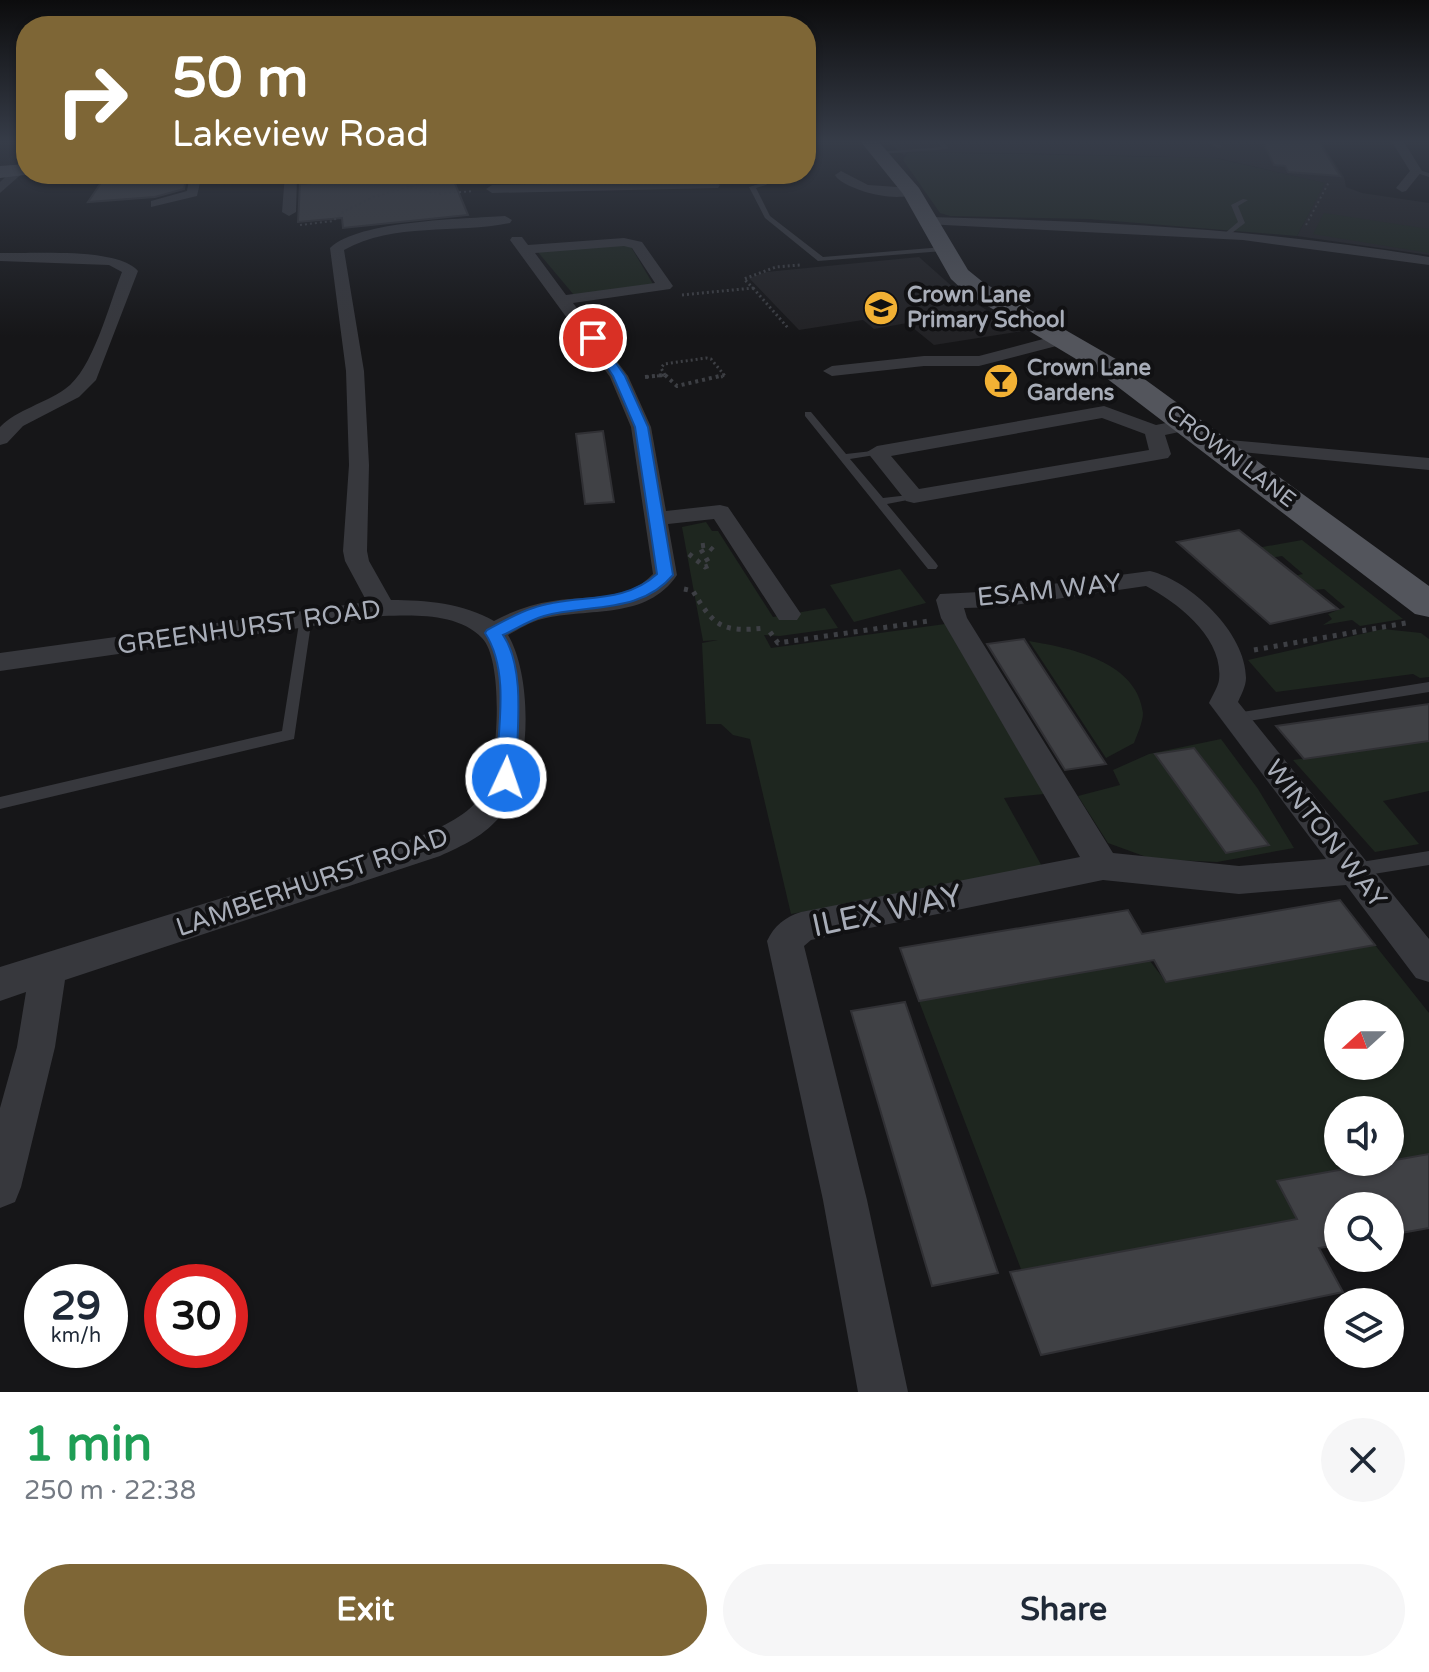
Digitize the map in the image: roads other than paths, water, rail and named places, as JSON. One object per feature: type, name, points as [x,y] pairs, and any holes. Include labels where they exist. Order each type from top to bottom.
[{"type":"main road","name":"CROWN LANE","points":[[921,207],[959,274],[975,288],[1111,368],[1191,424],[1422,613]]},
{"type":"street","points":[[289,207],[289,212]]},
{"type":"street","points":[[493,633],[538,612],[619,600],[647,592],[665,575],[641,427],[620,381],[593,338],[523,250],[497,207]]},
{"type":"street","points":[[383,608],[357,561],[355,551],[359,465],[356,384],[337,248],[345,242],[371,234],[505,220]]},
{"type":"street","points":[[930,221],[1087,225],[1226,235],[1378,251],[1429,261]]},
{"type":"street","points":[[523,250],[624,242],[637,245],[665,286],[662,289],[562,300]]},
{"type":"street","points":[[0,257],[100,260],[119,263],[130,271],[90,376],[72,393],[8,423],[0,439]]},
{"type":"street","points":[[832,371],[924,361],[979,361],[1062,339]]},
{"type":"street","points":[[877,452],[1104,412],[1154,431],[1191,424]]},
{"type":"street","points":[[877,452],[914,496],[1161,454],[1154,431]]},
{"type":"street","points":[[1218,445],[1429,464]]},
{"type":"street","points":[[656,519],[720,512],[778,621]]},
{"type":"street","name":"ESAM WAY","points":[[1103,866],[954,618],[949,600],[1000,599],[1150,578],[1182,595],[1213,628],[1229,655],[1233,681],[1229,710]]},
{"type":"street","name":"GREENHURST ROAD","points":[[0,662],[383,608],[445,613],[466,618],[493,633]]},
{"type":"street","name":"LAMBERHURST ROAD","points":[[0,984],[428,847],[467,828],[491,806],[506,778],[509,674],[502,647],[493,633]]},
{"type":"street","name":"WINTON WAY","points":[[1229,710],[1429,966]]},
{"type":"street","name":"ILEX WAY","points":[[883,1392],[845,1200],[785,941],[801,927],[1103,866],[1239,880],[1355,870]]},
{"type":"street","points":[[0,1187],[36,1047],[48,969]]},
{"type":"lane","points":[[762,207],[767,217],[821,259],[943,249]]},
{"type":"lane","points":[[1226,235],[1242,223],[1235,207]]},
{"type":"lane","points":[[808,414],[932,566]]},
{"type":"lane","points":[[845,457],[877,452]]},
{"type":"lane","points":[[881,502],[914,496]]},
{"type":"lane","points":[[0,803],[289,735],[306,617]]},
{"type":"lane","points":[[1229,710],[1429,687]]},
{"type":"lane","points":[[1355,870],[1429,858]]},
{"type":"place","name":"Crown Lane Primary School","points":[[881,308]]},
{"type":"place","name":"Crown Lane Gardens","points":[[1001,381]]}]
